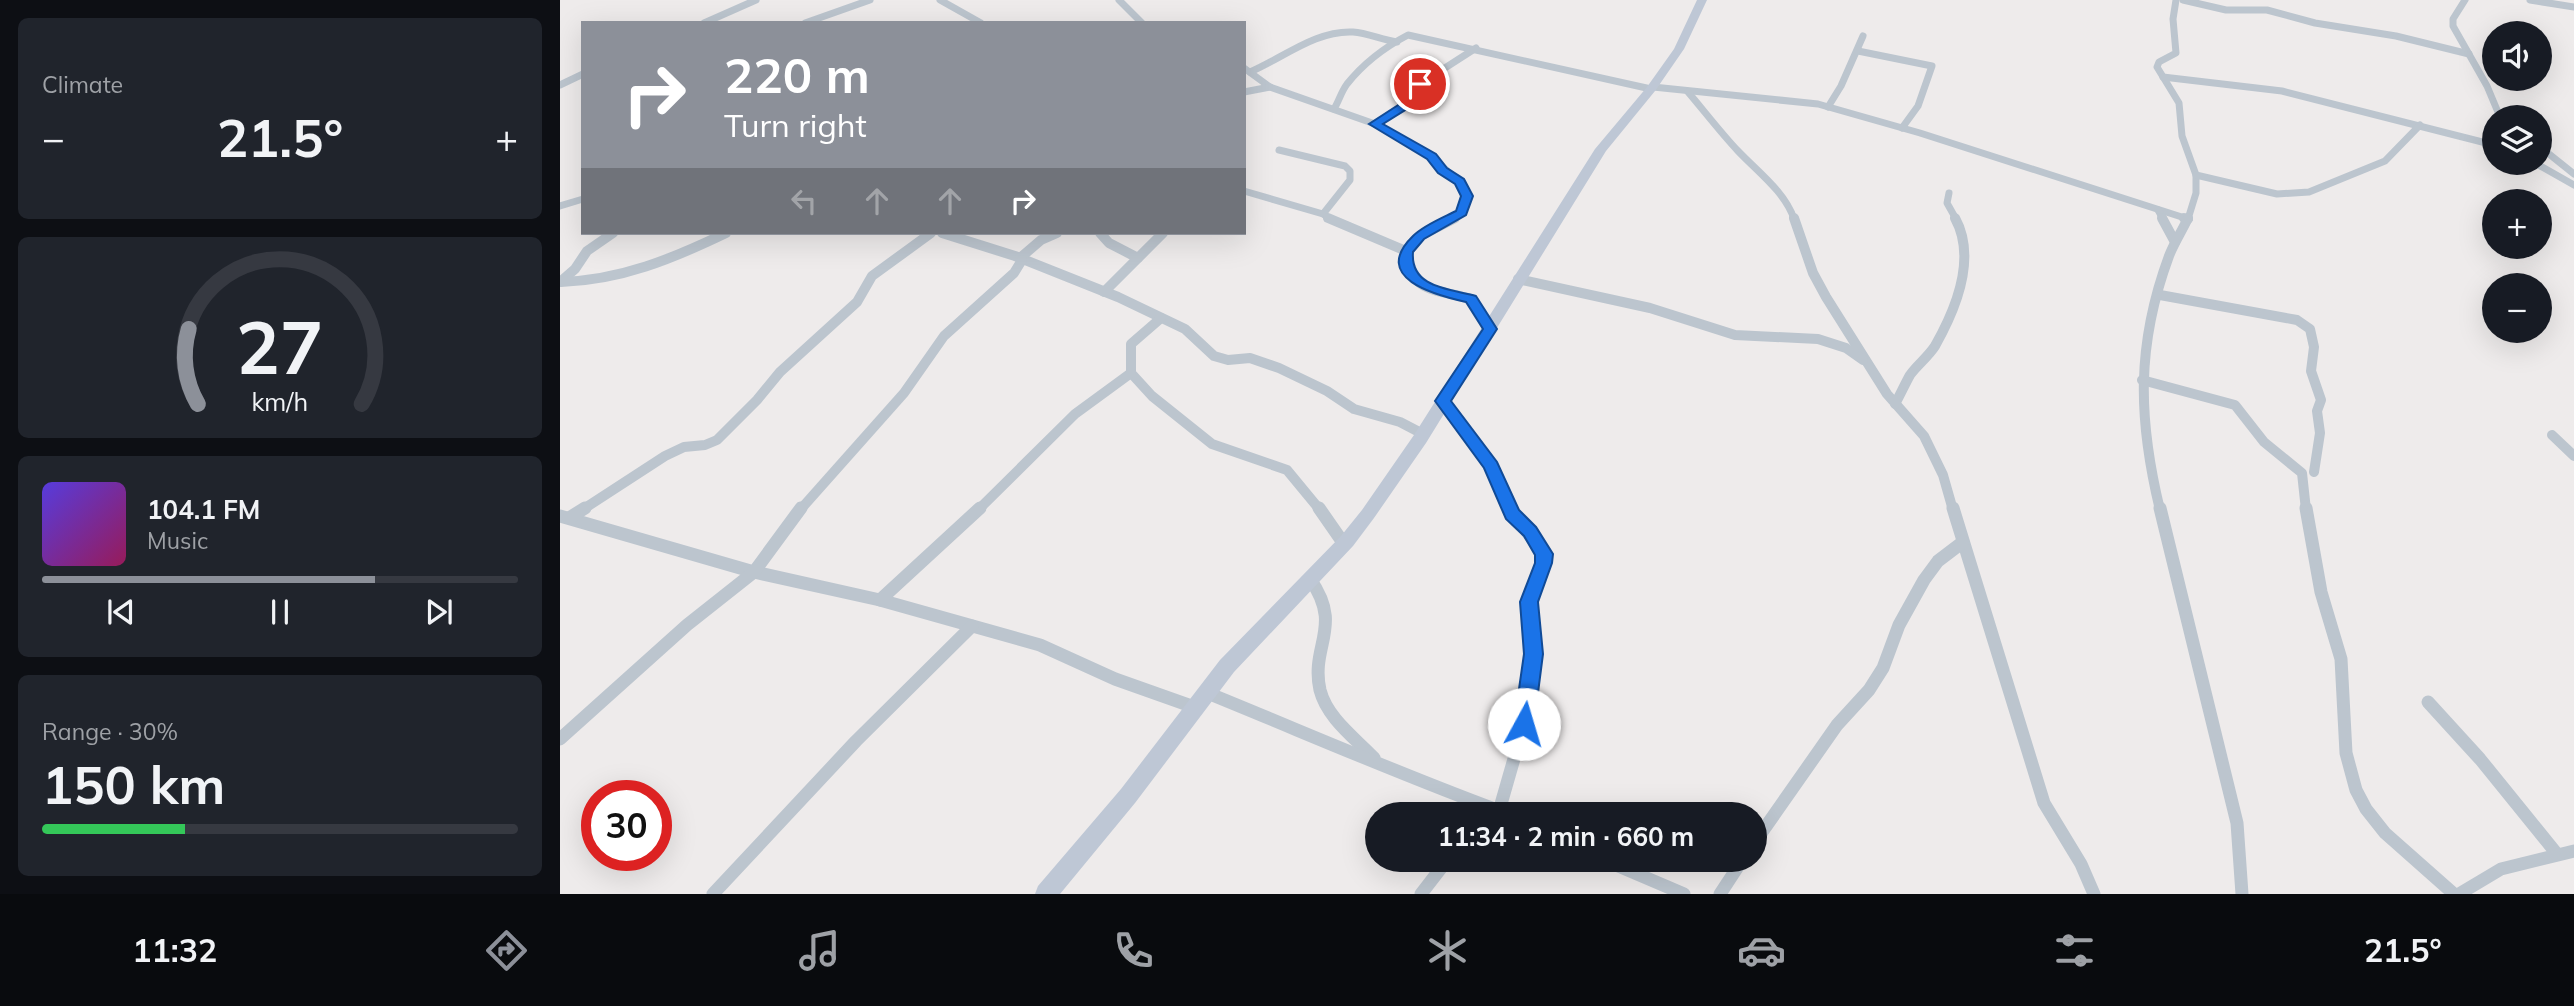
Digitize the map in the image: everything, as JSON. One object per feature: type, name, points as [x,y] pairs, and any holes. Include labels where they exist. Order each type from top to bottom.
[{"type":"street","points":[[709,21],[756,0]]},
{"type":"street","points":[[811,21],[870,0]]},
{"type":"street","points":[[940,0],[977,21]]},
{"type":"street","points":[[1119,0],[1140,21]]},
{"type":"street","points":[[1045,894],[1128,796],[1205,692],[1344,544],[1368,514],[1423,435],[1602,146],[1652,88],[1679,49],[1702,0]]},
{"type":"street","points":[[2176,0],[2173,26],[2177,49],[2173,57],[2157,64],[2179,103],[2182,136],[2196,175],[2196,193],[2188,219],[2165,267],[2160,295],[2144,349],[2143,419],[2154,484],[2237,823],[2242,894]]},
{"type":"street","points":[[2183,0],[2226,10],[2267,10],[2315,23],[2396,36],[2469,54]]},
{"type":"street","points":[[2465,0],[2453,23],[2494,105]]},
{"type":"street","points":[[2530,0],[2574,7]]},
{"type":"street","points":[[1397,42],[1357,33],[1338,32],[1247,70],[1270,87],[1300,100],[1334,108],[1375,124],[1432,156],[1443,170],[1460,182],[1467,196],[1461,213],[1420,236],[1406,251],[1408,270],[1417,282],[1440,292],[1471,299],[1490,329]]},
{"type":"street","points":[[1334,108],[1341,101],[1346,85],[1374,58],[1411,35],[1652,88],[1779,98],[1828,107],[2188,219]]},
{"type":"street","points":[[1828,107],[1858,51],[1863,36]]},
{"type":"street","points":[[1375,124],[1414,100],[1415,89],[1420,84],[1476,48]]},
{"type":"street","points":[[1858,51],[1898,57],[1931,66],[1918,106],[1902,128]]},
{"type":"street","points":[[560,85],[581,75]]},
{"type":"street","points":[[2162,77],[2282,91],[2482,142]]},
{"type":"street","points":[[1246,92],[1270,87]]},
{"type":"street","points":[[1688,92],[1737,150],[1773,186],[1791,211],[1813,273],[1895,404],[1924,436],[1943,475],[2044,803],[2081,864],[2094,894]]},
{"type":"street","points":[[2196,175],[2277,194],[2309,192],[2385,161],[2420,125]]},
{"type":"street","points":[[1279,150],[1339,163],[1350,171],[1350,180],[1323,214]]},
{"type":"street","points":[[2552,156],[2574,174]]},
{"type":"street","points":[[2552,173],[2574,185]]},
{"type":"street","points":[[1246,192],[1323,214],[1333,222],[1406,251]]},
{"type":"street","points":[[1895,404],[1910,374],[1934,347],[1962,285],[1965,250],[1962,231],[1947,203],[1949,193]]},
{"type":"street","points":[[560,206],[581,200]]},
{"type":"street","points":[[2158,210],[2175,242]]},
{"type":"street","points":[[560,282],[575,269],[587,251],[610,235]]},
{"type":"street","points":[[560,282],[599,280],[650,269],[722,235]]},
{"type":"street","points":[[564,517],[665,456],[684,447],[705,445],[717,440],[787,365],[857,302],[872,276],[928,235]]},
{"type":"street","points":[[948,235],[1021,259],[1104,292],[1194,335],[1214,356],[1228,360],[1250,358],[1279,368],[1354,408],[1401,422],[1423,435]]},
{"type":"street","points":[[560,739],[687,625],[754,572],[795,515],[904,393],[944,336],[1014,273],[1021,259],[1037,243],[1053,235]]},
{"type":"street","points":[[1102,235],[1109,243],[1139,258]]},
{"type":"street","points":[[1104,292],[1161,235]]},
{"type":"street","points":[[1518,279],[1650,308],[1735,335],[1818,339],[1846,348],[1867,362]]},
{"type":"street","points":[[2160,295],[2297,320],[2310,328],[2314,347],[2311,371],[2321,400],[2317,411],[2320,433],[2314,472]]},
{"type":"street","points":[[1161,318],[1130,344],[1131,373],[1152,396],[1212,444],[1287,470],[1310,495],[1344,544]]},
{"type":"street","points":[[880,600],[996,493],[1066,421],[1104,389],[1131,373]]},
{"type":"street","points":[[2142,380],[2235,405],[2264,442],[2302,473],[2310,541],[2345,683],[2343,739],[2356,789],[2374,818],[2457,894],[2501,869],[2574,851]]},
{"type":"street","points":[[1443,401],[1491,466],[1512,514],[1530,532],[1544,554],[1544,563],[1529,602],[1534,654],[1524,724],[1505,802]]},
{"type":"street","points":[[2552,435],[2574,456]]},
{"type":"street","points":[[564,517],[754,572],[880,600],[1040,645],[1115,679],[1194,706]]},
{"type":"street","points":[[1767,825],[1837,725],[1869,690],[1883,668],[1899,625],[1924,580],[1938,561],[1963,542]]},
{"type":"street","points":[[1310,579],[1319,592],[1326,621],[1319,671],[1320,690],[1333,716],[1377,761]]},
{"type":"street","points":[[713,894],[856,741],[972,626]]},
{"type":"street","points":[[1205,692],[1377,761],[1463,802]]},
{"type":"street","points":[[2428,702],[2480,759],[2557,854]]},
{"type":"street","points":[[1421,894],[1438,872]]},
{"type":"street","points":[[1632,872],[1684,894]]},
{"type":"street","points":[[1720,894],[1734,872]]},
{"type":"route","points":[[1420,84],[1415,89],[1414,100],[1375,124],[1432,156],[1443,170],[1460,182],[1467,196],[1465,208],[1461,213],[1420,236],[1406,251],[1406,258],[1408,270],[1421,286],[1471,299],[1490,329],[1443,401],[1491,466],[1512,514],[1538,542],[1544,554],[1544,563],[1533,585],[1529,602],[1534,654],[1524,724]]}]
